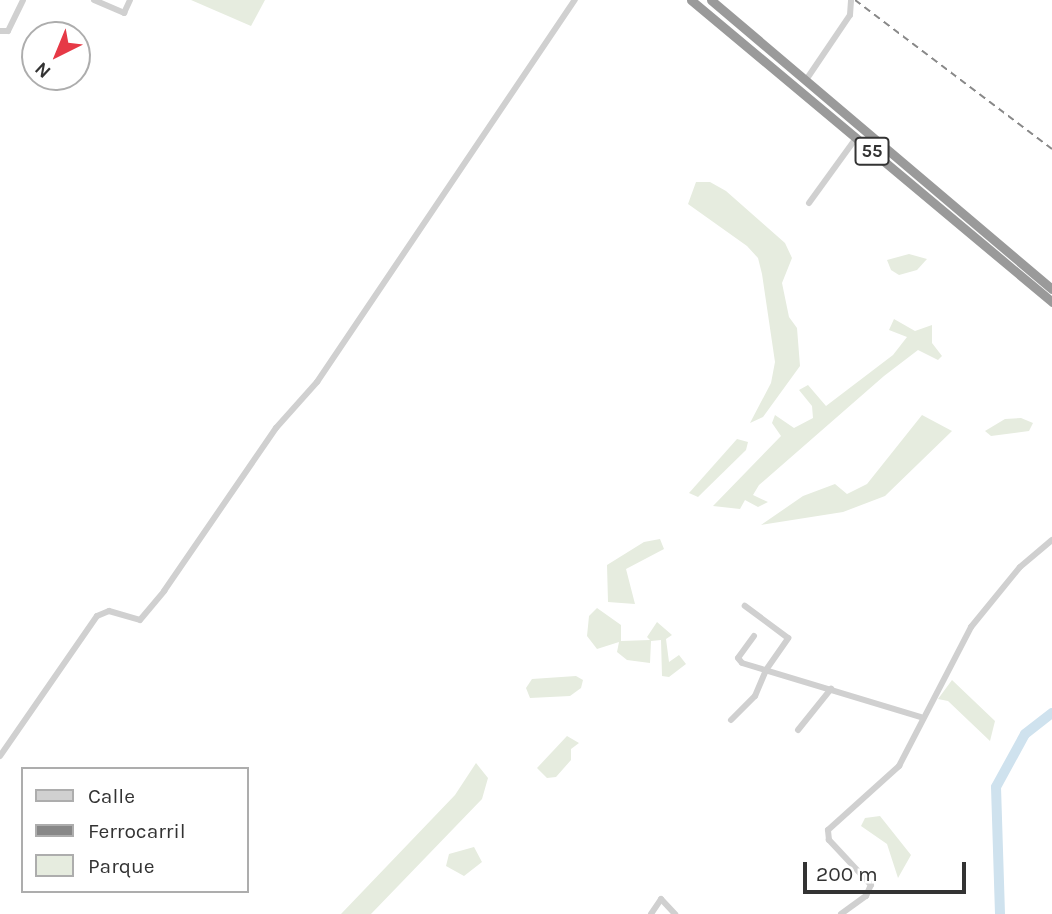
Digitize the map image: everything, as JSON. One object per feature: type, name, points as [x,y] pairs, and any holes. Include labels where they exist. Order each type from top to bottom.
[{"type":"highway","name":"55","points":[[691,0],[1052,302]]},
{"type":"highway","name":"55","points":[[711,0],[1052,289]]},
{"type":"street","points":[[2,32],[23,0]]},
{"type":"street","points":[[94,0],[124,13],[130,0]]},
{"type":"street","points":[[0,756],[97,616],[109,611],[140,620],[163,591],[276,428],[317,382],[575,0]]},
{"type":"street","points":[[806,80],[850,15],[852,0]]},
{"type":"street","points":[[809,203],[856,138]]},
{"type":"street","points":[[841,914],[866,896],[871,885],[829,840],[828,830],[899,766],[921,717],[986,606],[1020,567],[1052,540]]},
{"type":"street","points":[[731,720],[755,696],[766,670],[789,638],[745,606]]},
{"type":"street","points":[[754,636],[738,658],[766,670],[921,717]]},
{"type":"street","points":[[798,730],[831,689]]},
{"type":"street","points":[[651,914],[661,899],[675,914]]},
{"type":"green space","points":[[191,0],[265,0],[251,26]]},
{"type":"green space","points":[[696,182],[710,182],[726,191],[785,243],[792,258],[782,283],[789,317],[797,328],[800,366],[763,417],[750,423],[771,383],[775,362],[762,274],[758,258],[747,246],[688,204]]},
{"type":"green space","points":[[909,254],[927,259],[917,270],[899,275],[891,270],[887,260]]},
{"type":"green space","points":[[894,319],[915,331],[932,325],[932,343],[942,356],[938,360],[918,350],[884,376],[759,485],[753,495],[768,502],[758,507],[745,500],[740,509],[713,506],[781,436],[772,423],[775,415],[794,428],[813,418],[812,406],[799,390],[808,385],[826,406],[893,355],[907,337],[889,330]]},
{"type":"green space","points":[[922,415],[952,431],[885,496],[843,512],[761,525],[803,496],[835,484],[847,494],[867,484]]},
{"type":"green space","points":[[1021,418],[1033,423],[1029,431],[991,436],[985,431],[1005,419]]},
{"type":"green space","points":[[737,439],[748,442],[746,450],[698,497],[689,493]]},
{"type":"green space","points":[[660,539],[664,549],[626,569],[635,604],[608,602],[607,565],[644,542]]},
{"type":"green space","points":[[597,608],[621,625],[621,641],[650,640],[647,637],[657,622],[672,635],[666,639],[669,662],[679,655],[686,664],[669,677],[662,676],[661,640],[651,641],[650,663],[627,660],[617,652],[619,642],[597,649],[587,636],[589,616]]},
{"type":"green space","points":[[576,676],[583,680],[581,688],[570,696],[530,698],[526,688],[532,679]]},
{"type":"green space","points":[[952,680],[995,721],[990,741],[948,701],[938,699]]},
{"type":"green space","points":[[567,736],[579,743],[571,749],[571,760],[556,777],[547,778],[537,768]]},
{"type":"green space","points":[[476,763],[488,778],[482,799],[371,914],[341,914],[455,795]]},
{"type":"green space","points":[[880,816],[911,855],[898,878],[887,844],[861,826],[865,818]]},
{"type":"green space","points":[[474,847],[482,862],[464,876],[446,866],[449,854]]},
{"type":"waterway","points":[[1000,914],[996,787],[1025,734],[1052,713]]},
{"type":"railway","points":[[855,0],[1052,149]]}]
